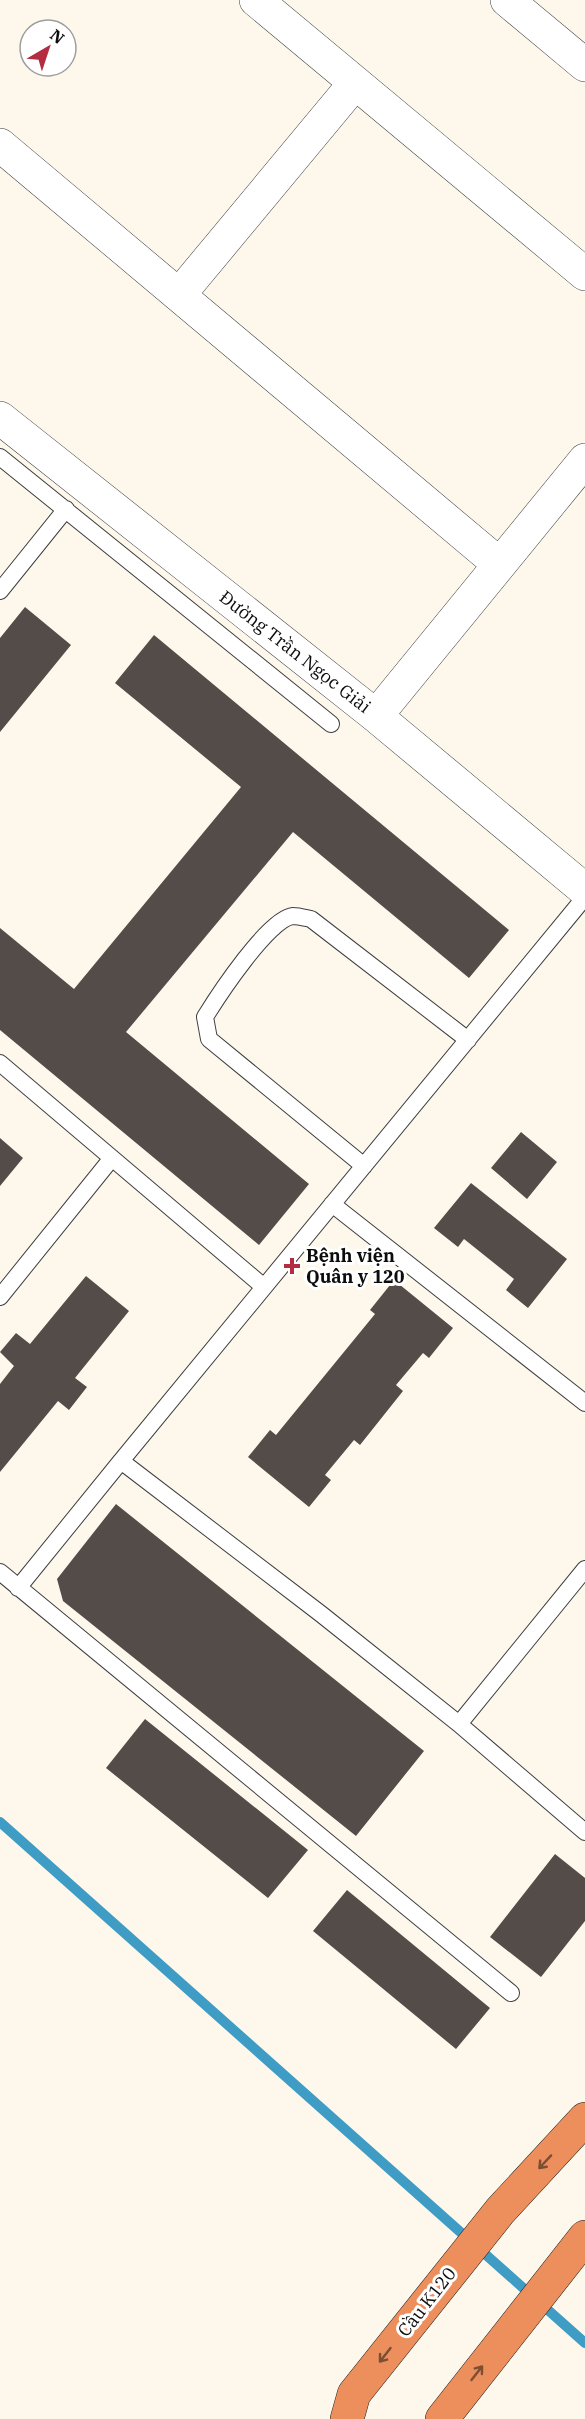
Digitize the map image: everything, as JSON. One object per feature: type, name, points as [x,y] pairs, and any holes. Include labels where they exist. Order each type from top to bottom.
[{"type":"highway","name":"Cầu K120","points":[[351,2407],[500,2211],[585,2119]]},
{"type":"highway","points":[[442,2419],[585,2237]]},
{"type":"street","points":[[256,0],[585,274]]},
{"type":"street","points":[[507,0],[585,65]]},
{"type":"street","points":[[179,294],[355,83]]},
{"type":"street","points":[[0,145],[499,564]]},
{"type":"street","name":"Đường Trần Ngọc Giải","points":[[0,418],[376,716],[585,890]]},
{"type":"street","points":[[376,716],[585,460]]},
{"type":"lane","points":[[0,457],[332,724]]},
{"type":"lane","points":[[0,591],[66,509]]},
{"type":"lane","points":[[18,1588],[585,897]]},
{"type":"lane","points":[[364,1166],[208,1039],[205,1017],[222,990],[272,927],[292,916],[311,920],[468,1040]]},
{"type":"lane","points":[[0,1063],[264,1287]]},
{"type":"lane","points":[[0,1297],[112,1158]]},
{"type":"lane","points":[[332,1204],[585,1403]]},
{"type":"lane","points":[[121,1461],[321,1614],[459,1724],[585,1832]]},
{"type":"lane","points":[[459,1724],[585,1569]]},
{"type":"lane","points":[[0,1572],[511,1993]]},
{"type":"building","points":[[25,607],[71,645],[0,732],[0,638]]},
{"type":"building","points":[[154,635],[509,930],[469,978],[293,832],[126,1032],[309,1184],[259,1245],[0,1030],[0,928],[74,989],[241,787],[115,683]]},
{"type":"building","points":[[521,1132],[557,1162],[527,1199],[491,1168]]},
{"type":"building","points":[[0,1138],[23,1158],[0,1186]]},
{"type":"building","points":[[471,1183],[567,1259],[528,1308],[506,1290],[514,1279],[464,1239],[458,1247],[434,1228]]},
{"type":"building","points":[[86,1276],[129,1311],[75,1378],[87,1387],[69,1410],[58,1401],[0,1472],[0,1384],[14,1366],[0,1352],[16,1333],[30,1344]]},
{"type":"building","points":[[394,1280],[453,1328],[429,1358],[423,1353],[396,1385],[403,1391],[360,1445],[354,1440],[325,1475],[331,1480],[309,1507],[248,1457],[270,1430],[276,1435],[375,1314],[370,1310]]},
{"type":"building","points":[[116,1504],[424,1751],[356,1836],[63,1601],[57,1579]]},
{"type":"building","points":[[145,1719],[308,1850],[268,1898],[106,1768]]},
{"type":"building","points":[[555,1854],[585,1878],[585,1921],[541,1977],[490,1937]]},
{"type":"building","points":[[347,1890],[490,2008],[456,2049],[313,1931]]},
{"type":"waterway","points":[[0,1822],[585,2343]]},
{"type":"place","name":"Bệnh viện Quân y 120","points":[[292,1266]]}]
